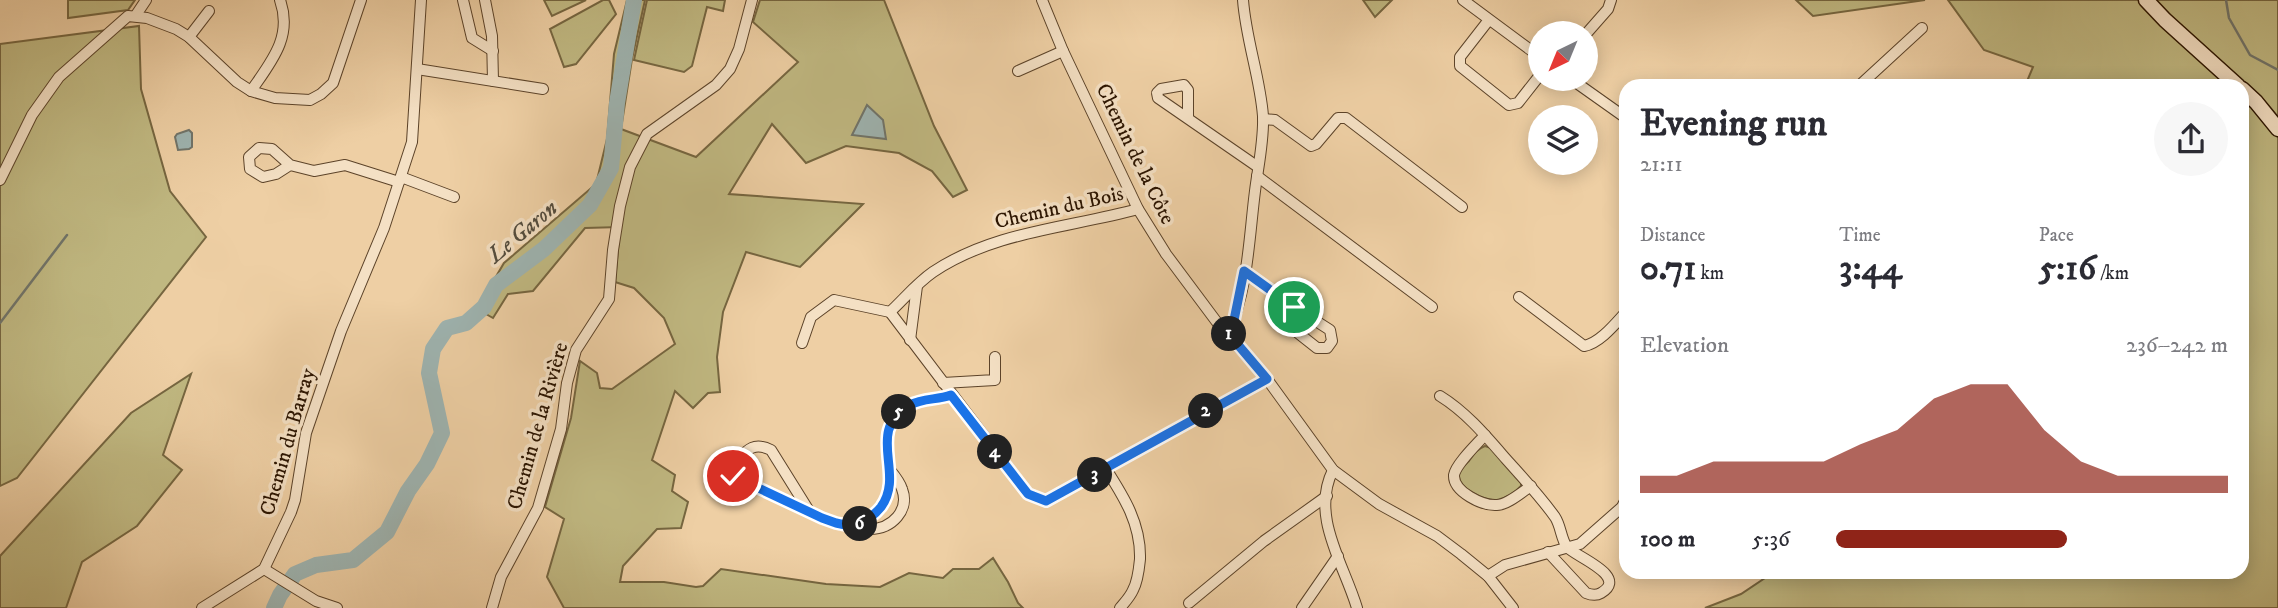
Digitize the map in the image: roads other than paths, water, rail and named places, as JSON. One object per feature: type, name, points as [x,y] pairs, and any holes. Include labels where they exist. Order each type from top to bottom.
[{"type":"street","points":[[136,15],[146,0]]},
{"type":"street","points":[[251,91],[281,47],[285,31],[280,0]]},
{"type":"street","points":[[0,180],[32,115],[59,77],[128,16],[136,15],[176,29],[189,37],[225,72],[251,91],[275,98],[310,100],[333,83],[361,0]]},
{"type":"street","name":"Chemin du Barray","points":[[264,569],[291,512],[306,433],[341,331],[384,228],[412,142],[421,0]]},
{"type":"street","points":[[463,0],[472,38],[493,51]]},
{"type":"street","points":[[485,0],[493,51],[493,80]]},
{"type":"street","name":"Chemin de la Rivière","points":[[492,608],[501,577],[538,508],[561,429],[567,383],[576,350],[609,299],[620,206],[630,167],[648,134],[716,85],[730,69],[739,49],[752,0]]},
{"type":"street","name":"Chemin de la Côte","points":[[1042,0],[1063,51],[1138,209],[1183,279],[1267,379],[1333,470],[1379,504],[1437,536],[1488,576],[1513,608]]},
{"type":"street","points":[[1228,333],[1234,320],[1244,271],[1262,142],[1260,91],[1245,28],[1243,0]]},
{"type":"street","points":[[1463,0],[1528,49]]},
{"type":"street","points":[[1597,21],[1608,9],[1611,0]]},
{"type":"street","points":[[2146,0],[2230,79]]},
{"type":"street","points":[[189,37],[209,11]]},
{"type":"street","points":[[1489,21],[1460,57],[1460,66],[1509,105],[1518,103],[1528,90]]},
{"type":"street","points":[[1866,79],[1922,28]]},
{"type":"street","points":[[1018,71],[1063,51]]},
{"type":"street","points":[[417,69],[543,89]]},
{"type":"street","points":[[1588,91],[1619,113]]},
{"type":"street","points":[[2249,96],[2278,129]]},
{"type":"street","points":[[1188,118],[1432,307]]},
{"type":"street","points":[[1263,119],[1276,120],[1311,146],[1316,145],[1338,118],[1346,118],[1462,207]]},
{"type":"street","points":[[290,165],[314,171],[345,165],[454,197]]},
{"type":"street","name":"Chemin du Bois","points":[[890,312],[934,272],[989,244],[1054,226],[1093,221],[1138,209]]},
{"type":"street","points":[[1244,271],[1330,330],[1332,341],[1327,348],[1317,348],[1298,333],[1294,307]]},
{"type":"street","points":[[910,340],[916,286]]},
{"type":"street","points":[[1519,297],[1584,346],[1590,346],[1619,319]]},
{"type":"street","points":[[802,343],[811,317],[834,300],[890,312],[1028,494],[1046,501],[1267,379]]},
{"type":"street","points":[[943,383],[995,380],[995,357]]},
{"type":"street","points":[[855,527],[873,516],[883,505],[890,470],[885,445],[892,421],[912,404],[951,395]]},
{"type":"street","points":[[1440,396],[1457,406],[1531,486],[1557,520],[1567,547],[1604,571],[1608,578],[1607,587],[1595,596],[1586,593],[1548,552]]},
{"type":"street","points":[[1485,435],[1454,475],[1461,491],[1484,503],[1499,505],[1531,486]]},
{"type":"street","points":[[809,511],[771,450],[761,446],[751,447],[731,467],[733,476],[809,511],[836,523],[874,530],[886,526],[903,510],[905,498],[902,486],[890,470]]},
{"type":"street","points":[[1106,469],[1136,523],[1140,547],[1139,570],[1134,589],[1121,608]]},
{"type":"street","points":[[1333,470],[1327,481],[1326,518],[1329,534],[1357,608]]},
{"type":"street","points":[[1189,603],[1264,541],[1327,496]]},
{"type":"street","points":[[1488,576],[1505,565],[1580,544],[1619,510]]},
{"type":"street","points":[[1302,608],[1338,556]]},
{"type":"street","points":[[202,608],[264,569],[316,601],[337,608]]},
{"type":"water","points":[[867,105],[883,120],[886,139],[852,135]]},
{"type":"water","points":[[189,130],[192,133],[192,147],[178,150],[175,137]]},
{"type":"waterway","name":"Le Garon","points":[[274,608],[295,574],[316,565],[353,560],[387,532],[442,433],[429,373],[433,349],[447,328],[466,323],[484,307],[496,285],[544,249],[590,205],[611,168],[617,103],[634,0]]},
{"type":"waterway","points":[[2226,0],[2229,18],[2250,55],[2278,70]]},
{"type":"waterway","points":[[0,323],[67,235]]}]
